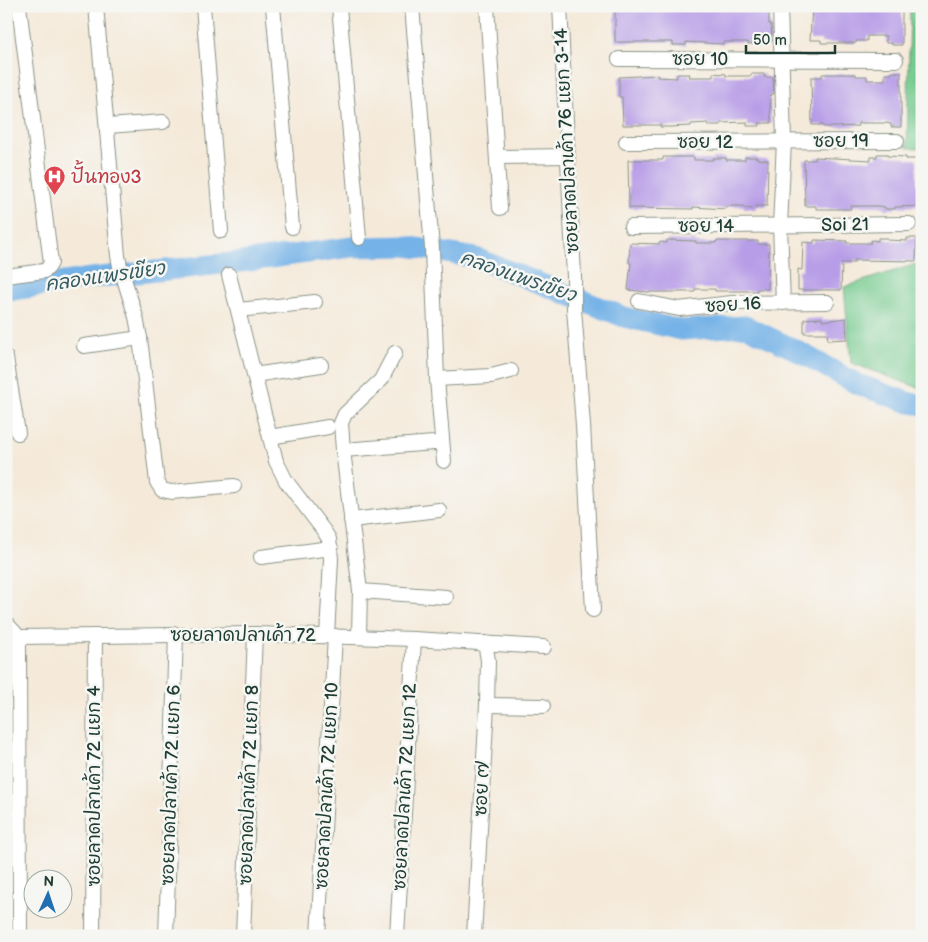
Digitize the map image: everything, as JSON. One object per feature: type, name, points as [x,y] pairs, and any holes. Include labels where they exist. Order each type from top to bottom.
[{"type":"street","points":[[6,276],[44,271],[51,263],[20,6]]},
{"type":"street","points":[[96,6],[120,266],[136,316],[140,338],[157,482],[162,490],[172,492],[234,486]]},
{"type":"street","points":[[204,6],[221,231]]},
{"type":"street","points":[[273,6],[292,228]]},
{"type":"street","points":[[339,6],[359,238]]},
{"type":"street","points":[[412,6],[432,254],[436,379],[444,461]]},
{"type":"street","points":[[486,6],[500,208]]},
{"type":"street","name":"ซอยลาดปลาเค้า 76 แยก 3-14","points":[[560,6],[574,276],[574,309],[584,434],[593,610]]},
{"type":"street","points":[[780,6],[784,141],[780,226],[784,303]]},
{"type":"street","name":"ซอย 10","points":[[619,59],[896,60]]},
{"type":"street","points":[[107,126],[163,122]]},
{"type":"street","name":"ซอย 19","points":[[784,141],[898,141]]},
{"type":"street","name":"ซอย 12","points":[[626,142],[784,141]]},
{"type":"street","points":[[496,157],[567,156]]},
{"type":"street","name":"Soi 21","points":[[780,226],[909,224]]},
{"type":"street","name":"ซอย 14","points":[[631,227],[780,226]]},
{"type":"street","points":[[229,275],[270,437],[281,471],[324,531],[330,548],[261,557]]},
{"type":"street","name":"ซอย 16","points":[[639,301],[679,309],[732,303],[827,302]]},
{"type":"street","points":[[238,310],[314,302]]},
{"type":"street","points":[[84,346],[140,338]]},
{"type":"street","points":[[359,636],[360,592],[342,450],[342,423],[345,414],[381,380],[395,353]]},
{"type":"street","points":[[6,358],[18,433]]},
{"type":"street","points":[[254,375],[321,365]]},
{"type":"street","points":[[436,379],[491,376],[512,371]]},
{"type":"street","points":[[270,437],[328,427]]},
{"type":"street","points":[[342,450],[434,443]]},
{"type":"street","points":[[351,520],[439,510]]},
{"type":"street","name":"ซอยลาดปลาเค้า 72 แยก 10","points":[[318,936],[331,636],[330,548]]},
{"type":"street","points":[[360,592],[446,597]]},
{"type":"street","points":[[6,623],[19,637],[20,936]]},
{"type":"street","name":"ซอยลาดปลาเค้า 72","points":[[19,637],[176,634],[359,636],[414,638],[544,648]]},
{"type":"street","name":"ซอยลาดปลาเค้า 72 แยก 6","points":[[166,936],[176,634]]},
{"type":"street","name":"ซอยลาดปลาเค้า 72 แยก 8","points":[[243,936],[255,634]]},
{"type":"street","name":"ซอยลาดปลาเค้า 72 แยก 4","points":[[93,936],[95,636]]},
{"type":"street","name":"ซอยลาดปลาเค้า 72 แยก 12","points":[[397,936],[414,638]]},
{"type":"street","name":"ซอย ๗","points":[[474,936],[487,705],[488,660],[485,643]]},
{"type":"street","points":[[487,705],[543,706]]},
{"type":"green space","points":[[910,6],[922,6],[922,148],[907,148]]},
{"type":"green space","points":[[922,262],[922,389],[851,363],[844,287]]},
{"type":"building","points":[[615,6],[769,6],[769,24],[771,24],[772,41],[760,41],[761,44],[748,44],[748,42],[723,42],[723,44],[686,42],[686,45],[673,45],[673,42],[615,42]]},
{"type":"building","points":[[812,6],[902,6],[902,45],[886,43],[886,36],[867,36],[867,41],[856,41],[856,43],[821,43],[821,40],[810,40]]},
{"type":"building","points":[[892,72],[901,72],[901,127],[891,127],[891,124],[885,123],[858,123],[858,126],[836,127],[812,125],[811,77],[822,77],[822,74],[856,74],[856,76],[867,76],[867,80],[885,80],[885,74],[892,74]]},
{"type":"building","points":[[713,73],[726,74],[726,76],[764,74],[764,77],[773,77],[774,94],[771,94],[770,97],[771,123],[759,123],[760,126],[747,126],[747,122],[721,123],[721,125],[708,125],[708,123],[691,124],[691,126],[670,127],[660,127],[661,125],[623,125],[622,97],[619,97],[619,77],[658,75],[657,77],[677,78],[677,74],[690,74],[689,77],[713,77]]},
{"type":"building","points":[[877,154],[917,159],[917,186],[922,186],[922,206],[895,207],[895,209],[885,209],[885,207],[879,206],[850,206],[851,209],[816,209],[816,206],[805,206],[804,160],[815,160],[815,157],[871,160],[871,157],[877,157]]},
{"type":"building","points":[[663,157],[694,157],[694,160],[726,158],[726,160],[745,160],[745,157],[757,157],[757,159],[768,160],[767,206],[756,206],[756,209],[744,208],[744,206],[726,206],[726,209],[693,207],[693,209],[629,208],[628,160],[663,160]]},
{"type":"building","points":[[878,238],[907,241],[907,238],[917,238],[916,261],[854,260],[854,263],[842,263],[841,290],[798,290],[798,269],[802,270],[803,242],[814,243],[814,240],[871,243],[871,240],[878,241]]},
{"type":"building","points":[[667,240],[696,241],[696,243],[758,241],[758,244],[769,244],[768,289],[757,289],[757,291],[715,291],[715,289],[695,289],[695,292],[628,290],[631,263],[629,263],[630,243],[660,244],[660,242],[667,243]]},
{"type":"building","points":[[822,318],[822,321],[846,318],[847,339],[828,340],[827,333],[804,333],[804,319]]},
{"type":"waterway","name":"คลองแพรเขียว","points":[[6,291],[91,278],[240,262],[352,247],[406,246],[476,258],[624,317],[681,330],[745,326],[794,349],[857,384],[910,403],[922,405]]},
{"type":"place","name":"ปั้นทอง3","points":[[55,196]]}]
